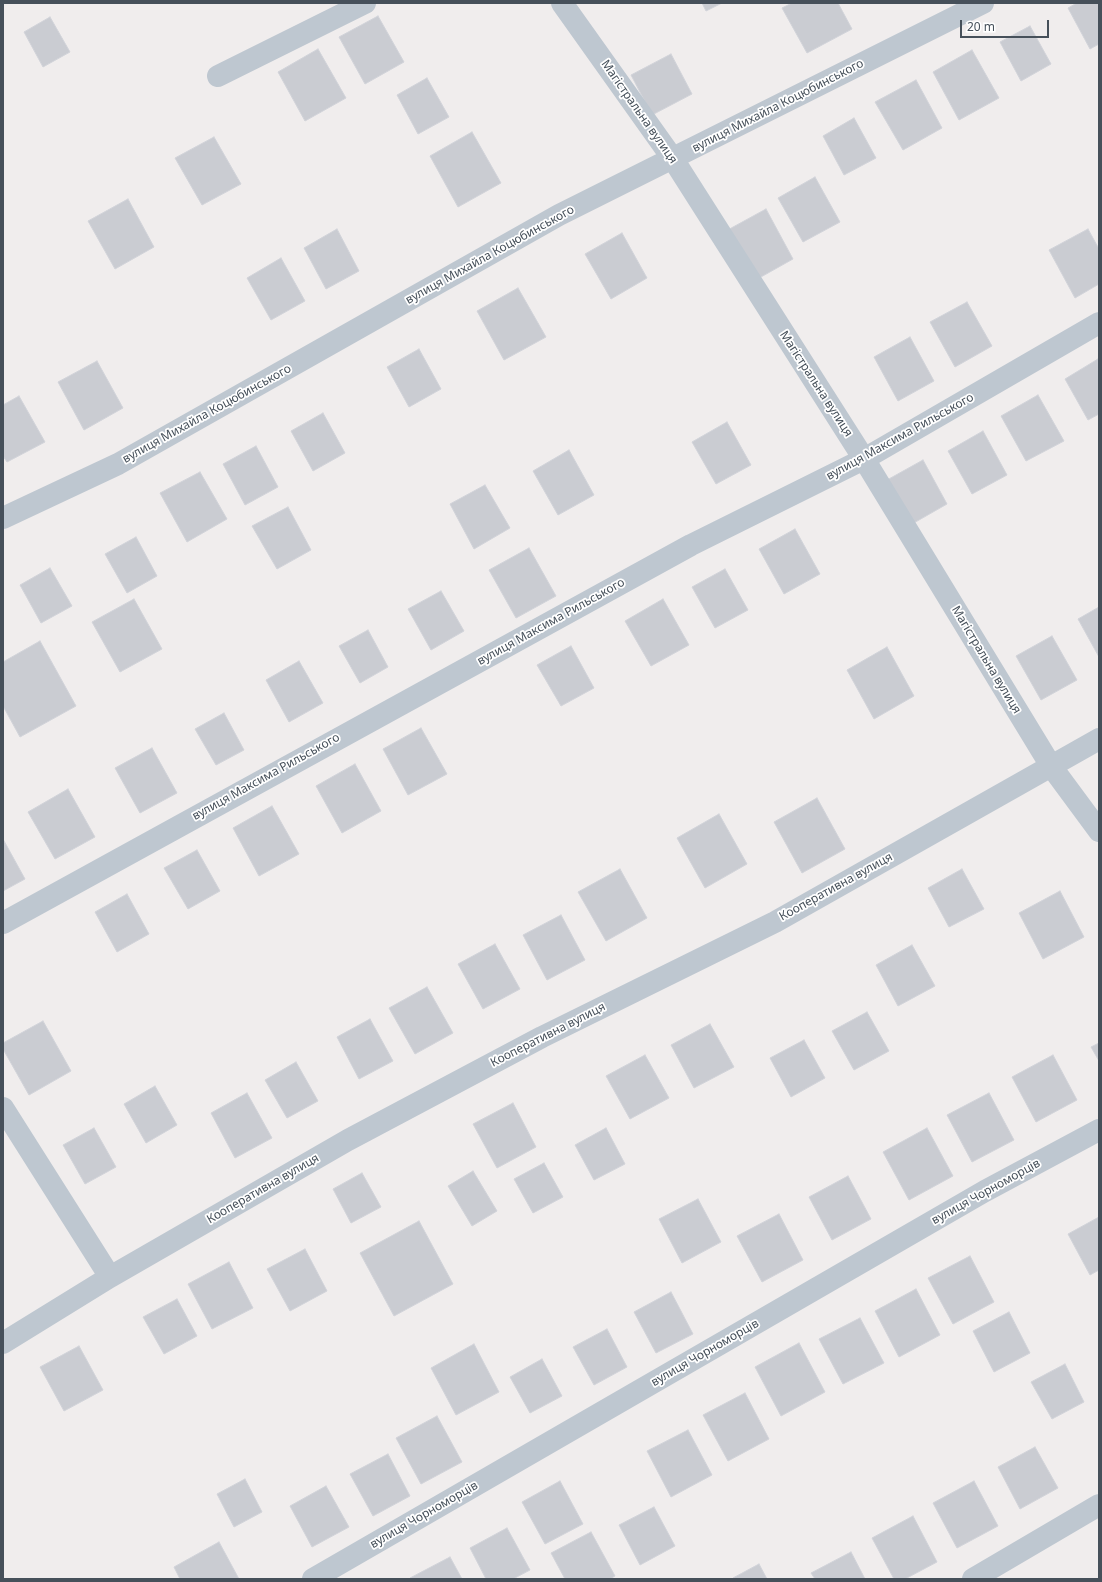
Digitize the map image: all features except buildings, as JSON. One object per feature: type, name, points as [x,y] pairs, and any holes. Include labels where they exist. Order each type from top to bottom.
[{"type":"street","points":[[218,76],[365,3]]},
{"type":"street","name":"Магістральна вулиця","points":[[562,3],[673,159],[864,459],[1051,766],[1099,832]]},
{"type":"street","name":"вулиця Михайла Коцюбинського","points":[[3,518],[118,464],[559,215],[983,3]]},
{"type":"street","name":"вулиця Максима Рильського","points":[[3,923],[691,545],[864,459],[1099,323]]},
{"type":"street","name":"Кооперативна вулиця","points":[[3,1343],[110,1277],[348,1140],[542,1037],[775,922],[1099,739]]},
{"type":"street","points":[[3,1108],[110,1277]]},
{"type":"street","name":"вулиця Чорноморців","points":[[313,1579],[972,1199],[1099,1130]]},
{"type":"street","points":[[972,1579],[1099,1505]]}]
